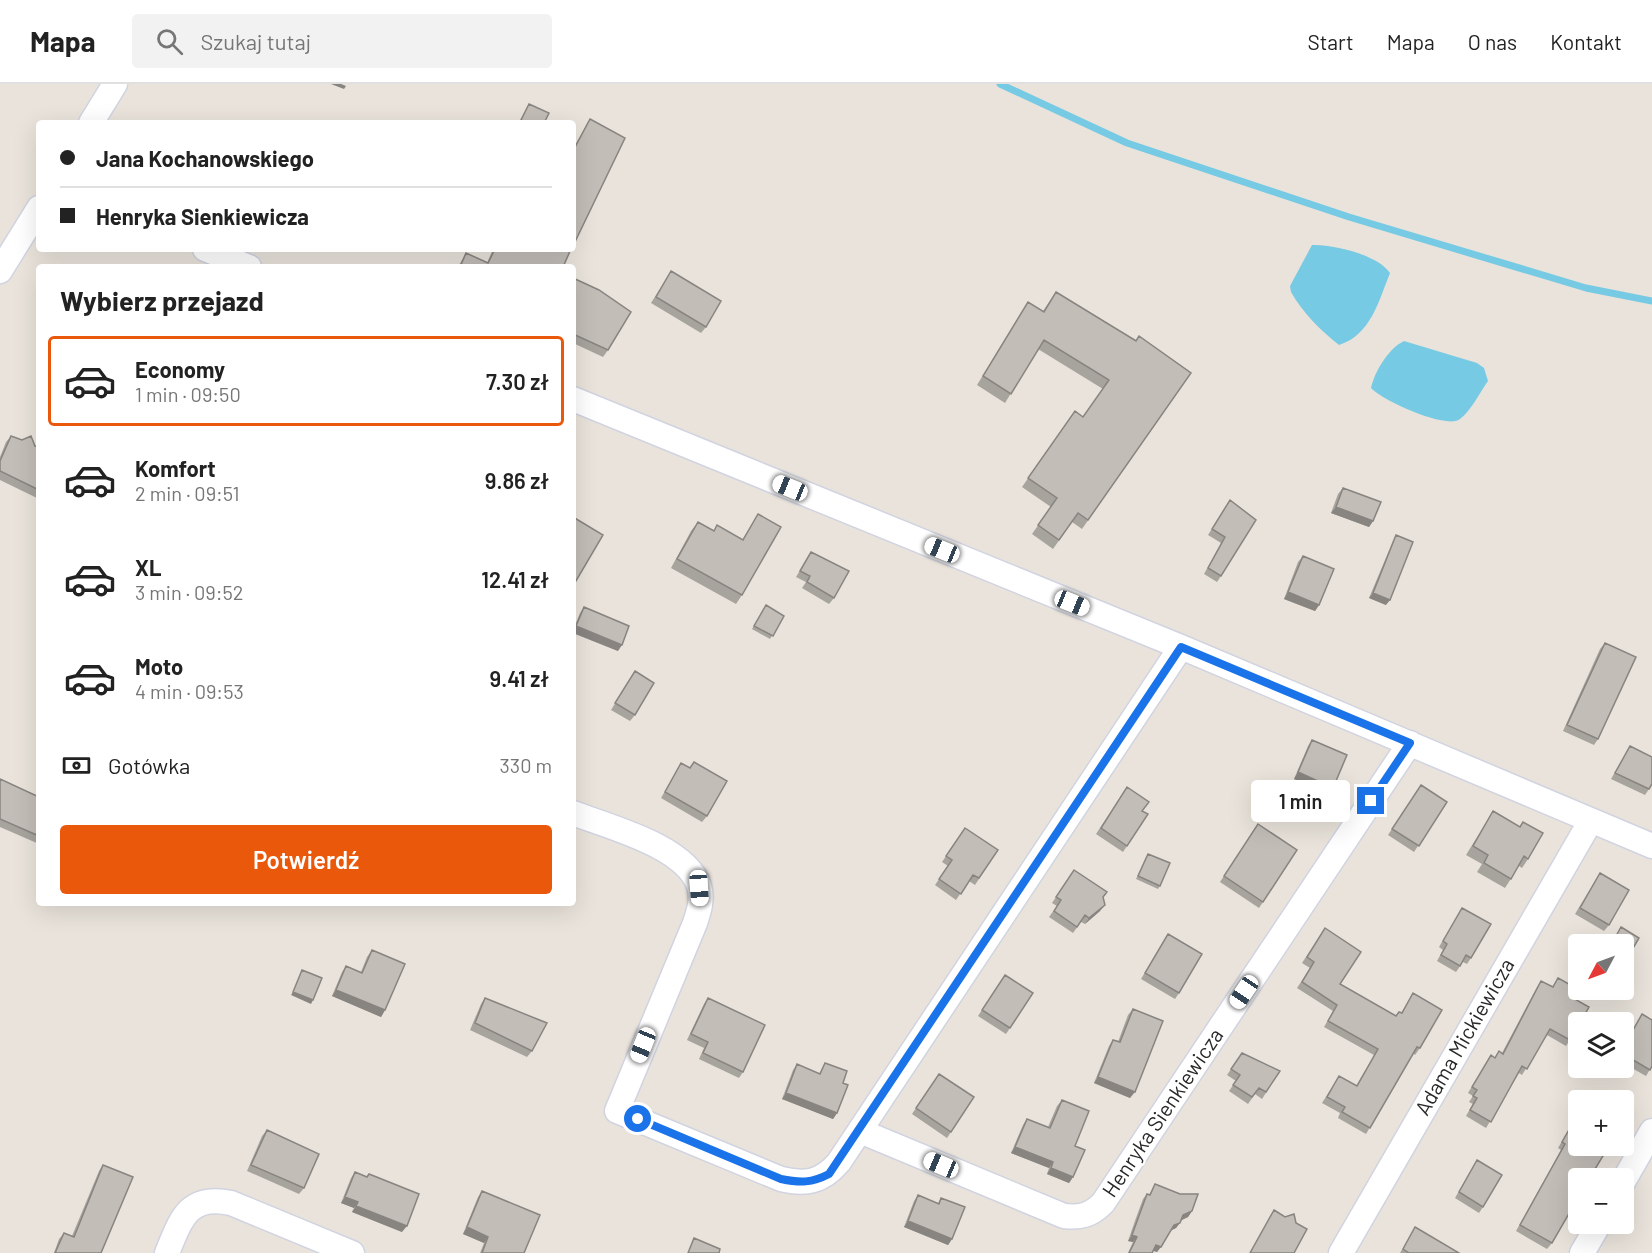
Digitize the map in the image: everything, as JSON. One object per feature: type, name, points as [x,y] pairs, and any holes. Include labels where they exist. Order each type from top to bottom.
[{"type":"street","points":[[93,120],[115,84]]},
{"type":"street","points":[[0,271],[36,213]]},
{"type":"street","points":[[212,252],[242,264]]},
{"type":"street","points":[[576,400],[1181,647],[1410,743],[1590,822],[1652,846]]},
{"type":"street","points":[[576,814],[664,850],[681,860],[693,873],[699,888],[700,904],[695,923],[617,1111],[781,1179],[799,1183],[815,1182],[829,1174],[860,1131],[1181,647]]},
{"type":"street","name":"Henryka Sienkiewicza","points":[[860,1131],[1064,1216],[1078,1218],[1093,1213],[1103,1203],[1410,743]]},
{"type":"street","name":"Adama Mickiewicza","points":[[1341,1253],[1590,822]]},
{"type":"street","points":[[1631,1168],[1652,1131]]},
{"type":"street","points":[[167,1253],[179,1224],[188,1212],[200,1202],[213,1199],[231,1203],[352,1253]]},
{"type":"street","points":[[1582,1253],[1593,1234]]},
{"type":"water","points":[[1312,245],[1331,246],[1366,256],[1390,273],[1366,325],[1350,340],[1339,345],[1312,321],[1291,292],[1290,286]]},
{"type":"water","points":[[1404,341],[1477,363],[1484,368],[1488,381],[1464,416],[1453,421],[1429,417],[1400,406],[1371,388],[1383,361]]},
{"type":"building","points":[[529,104],[549,113],[546,120],[521,120]]},
{"type":"building","points":[[590,119],[625,138],[576,240],[576,145]]},
{"type":"building","points":[[494,252],[570,252],[564,264],[461,264],[466,253],[488,263]]},
{"type":"building","points":[[671,271],[721,301],[706,327],[656,297]]},
{"type":"building","points":[[576,279],[599,290],[631,312],[608,350],[576,335]]},
{"type":"building","points":[[1056,292],[1136,341],[1139,336],[1191,373],[1088,520],[1078,513],[1059,540],[1038,525],[1057,498],[1028,478],[1075,411],[1083,417],[1109,380],[1044,340],[1011,394],[983,376],[1028,302],[1044,312]]},
{"type":"building","points":[[11,436],[22,440],[31,436],[36,446],[36,489],[0,471],[0,461]]},
{"type":"building","points":[[1343,488],[1381,502],[1373,521],[1336,507]]},
{"type":"building","points":[[1230,500],[1256,520],[1221,576],[1208,568],[1225,537],[1212,529]]},
{"type":"building","points":[[758,514],[781,527],[742,595],[677,559],[698,522],[714,531],[717,525],[743,540]]},
{"type":"building","points":[[576,519],[603,535],[576,581]]},
{"type":"building","points":[[1396,535],[1413,542],[1390,600],[1373,593]]},
{"type":"building","points":[[811,552],[849,571],[834,598],[807,582],[810,576],[800,571]]},
{"type":"building","points":[[1303,556],[1334,569],[1319,605],[1288,592]]},
{"type":"building","points":[[766,605],[784,616],[773,636],[754,626]]},
{"type":"building","points":[[584,607],[629,626],[622,645],[576,626]]},
{"type":"building","points":[[1605,643],[1636,657],[1598,739],[1567,725]]},
{"type":"building","points":[[635,671],[654,683],[635,715],[615,703]]},
{"type":"building","points":[[1312,740],[1347,755],[1333,788],[1298,772]]},
{"type":"building","points":[[1630,746],[1652,757],[1652,784],[1649,789],[1615,773]]},
{"type":"building","points":[[694,762],[727,781],[707,816],[665,792],[681,763],[690,768]]},
{"type":"building","points":[[0,779],[36,796],[36,835],[0,819]]},
{"type":"building","points":[[1421,785],[1447,802],[1419,846],[1392,829]]},
{"type":"building","points":[[1127,787],[1149,802],[1142,811],[1148,814],[1127,846],[1101,828]]},
{"type":"building","points":[[1493,811],[1520,827],[1523,822],[1543,833],[1528,859],[1524,856],[1511,879],[1484,863],[1488,855],[1473,846]]},
{"type":"building","points":[[1258,824],[1297,850],[1263,902],[1224,876]]},
{"type":"building","points":[[965,828],[998,850],[979,878],[973,875],[961,894],[939,879],[952,860],[946,856]]},
{"type":"building","points":[[1148,854],[1170,863],[1160,886],[1138,876]]},
{"type":"building","points":[[1074,870],[1107,892],[1103,897],[1105,905],[1089,918],[1085,915],[1077,927],[1054,911],[1061,900],[1056,897]]},
{"type":"building","points":[[1600,873],[1629,890],[1609,925],[1580,908]]},
{"type":"building","points":[[1462,908],[1491,924],[1471,958],[1466,955],[1460,966],[1441,955],[1447,944],[1443,941]]},
{"type":"building","points":[[1621,927],[1632,934],[1617,934]]},
{"type":"building","points":[[1325,928],[1361,952],[1340,984],[1396,1016],[1399,1012],[1402,1013],[1413,993],[1442,1010],[1420,1048],[1417,1047],[1370,1128],[1342,1112],[1345,1107],[1327,1097],[1339,1076],[1357,1086],[1378,1049],[1328,1021],[1337,1005],[1302,982],[1314,962],[1307,957]]},
{"type":"building","points":[[1168,934],[1202,954],[1179,993],[1145,973]]},
{"type":"building","points":[[1634,935],[1639,938],[1634,947]]},
{"type":"building","points":[[372,950],[405,964],[385,1010],[336,990],[346,966],[362,973]]},
{"type":"building","points":[[302,970],[322,978],[313,1000],[293,992]]},
{"type":"building","points":[[1005,975],[1033,993],[1010,1028],[982,1010]]},
{"type":"building","points":[[1558,978],[1568,984],[1568,1000],[1576,1000],[1589,1007],[1586,1012],[1568,1012],[1568,1039],[1550,1029],[1527,1069],[1522,1066],[1491,1122],[1470,1110],[1477,1098],[1473,1096],[1477,1090],[1472,1087],[1491,1055],[1495,1058],[1499,1051],[1503,1054],[1541,981],[1553,987]]},
{"type":"building","points":[[485,998],[547,1023],[532,1051],[475,1023]]},
{"type":"building","points":[[708,998],[765,1025],[743,1072],[703,1053],[708,1042],[691,1034]]},
{"type":"building","points":[[1133,1009],[1163,1021],[1135,1092],[1098,1077],[1113,1040],[1120,1042]]},
{"type":"building","points":[[1642,1014],[1652,1020],[1652,1066],[1650,1070],[1634,1061],[1634,1028]]},
{"type":"building","points":[[1242,1053],[1280,1071],[1266,1092],[1259,1088],[1252,1097],[1233,1085],[1240,1075],[1231,1069]]},
{"type":"building","points":[[825,1063],[847,1071],[843,1083],[848,1085],[837,1113],[786,1093],[797,1064],[820,1074]]},
{"type":"building","points":[[939,1074],[974,1097],[951,1132],[916,1108]]},
{"type":"building","points":[[1062,1100],[1089,1111],[1075,1146],[1085,1150],[1073,1177],[1051,1168],[1053,1162],[1015,1147],[1027,1119],[1050,1128]]},
{"type":"building","points":[[267,1130],[319,1154],[304,1188],[251,1165]]},
{"type":"building","points":[[1568,1132],[1568,1156],[1603,1156],[1596,1168],[1568,1168],[1568,1215],[1552,1243],[1520,1225],[1565,1144],[1562,1142]]},
{"type":"building","points":[[1477,1160],[1502,1175],[1483,1207],[1459,1192]]},
{"type":"building","points":[[103,1165],[133,1177],[101,1253],[55,1253],[64,1233],[74,1237]]},
{"type":"building","points":[[355,1172],[367,1177],[369,1174],[419,1194],[407,1226],[356,1206],[358,1202],[345,1197]]},
{"type":"building","points":[[1155,1184],[1180,1194],[1198,1194],[1192,1211],[1183,1215],[1180,1223],[1174,1225],[1161,1247],[1156,1245],[1152,1253],[1129,1253],[1137,1237],[1132,1235],[1147,1194],[1150,1195]]},
{"type":"building","points":[[482,1191],[540,1215],[524,1253],[482,1253],[488,1237],[467,1227]]},
{"type":"building","points":[[918,1195],[939,1204],[941,1198],[965,1207],[952,1239],[908,1221]]},
{"type":"building","points":[[1274,1210],[1285,1217],[1294,1214],[1296,1223],[1307,1229],[1294,1253],[1250,1253]]},
{"type":"building","points":[[1415,1227],[1459,1253],[1409,1253],[1403,1249]]},
{"type":"building","points":[[694,1238],[720,1249],[719,1253],[688,1253]]},
{"type":"waterway","points":[[1000,84],[1127,143],[1349,217],[1586,288],[1652,301]]},
{"type":"route","points":[[638,1119],[781,1179],[799,1183],[815,1182],[829,1174],[1181,647],[1410,743],[1371,801]]}]
